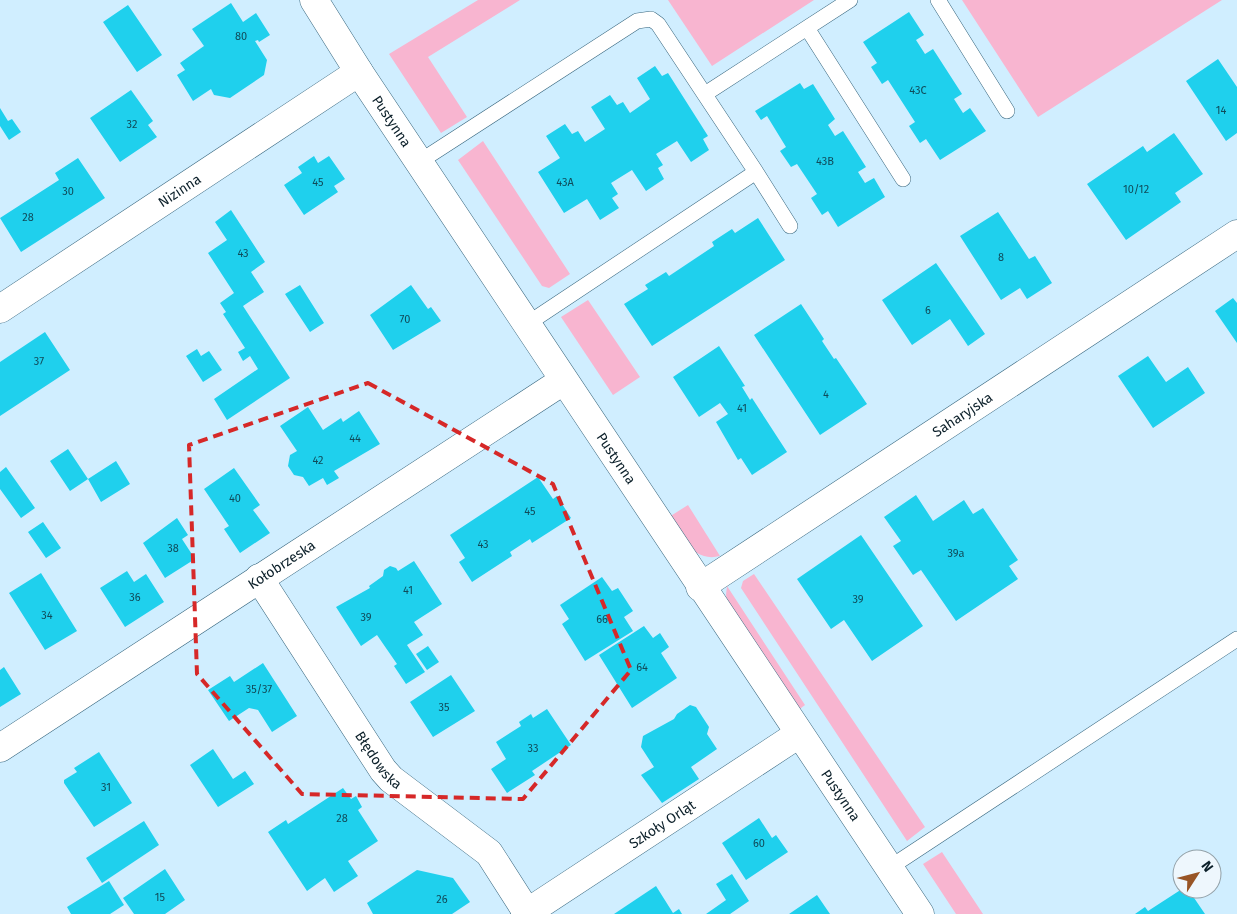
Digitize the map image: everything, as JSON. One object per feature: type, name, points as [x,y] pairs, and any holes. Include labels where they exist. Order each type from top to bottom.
[{"type":"street","name":"Pustynna","points":[[314,0],[359,72],[700,587],[920,914]]},
{"type":"street","name":"Nizinna","points":[[0,309],[359,72]]},
{"type":"street","name":"Saharyjska","points":[[700,587],[1231,238]]},
{"type":"street","name":"Kołobrzeska","points":[[0,748],[564,381]]},
{"type":"street","name":"Błędowska","points":[[259,578],[383,770],[391,779],[489,853],[527,914]]},
{"type":"street","name":"Szkoły Orląt","points":[[527,914],[799,734]]},
{"type":"lane","points":[[705,94],[850,0]]},
{"type":"lane","points":[[938,0],[1007,110]]},
{"type":"lane","points":[[419,162],[637,21],[651,19],[658,24],[790,226]]},
{"type":"lane","points":[[807,28],[903,179]]},
{"type":"lane","points":[[527,324],[756,172]]},
{"type":"lane","points":[[889,868],[1237,639]]},
{"type":"highlighted area","points":[[368,383],[553,484],[631,670],[523,799],[302,794],[197,674],[189,445]]},
{"type":"shaded area","points":[[478,0],[520,0],[428,57],[467,117],[441,133],[389,54]]},
{"type":"shaded area","points":[[668,0],[814,0],[712,66]]},
{"type":"shaded area","points":[[962,0],[1222,0],[1038,117]]},
{"type":"shaded area","points":[[483,141],[570,274],[549,288],[542,286],[458,160]]},
{"type":"shaded area","points":[[588,300],[640,377],[613,395],[561,317]]},
{"type":"shaded area","points":[[688,505],[720,556],[702,556],[683,540],[669,517]]},
{"type":"shaded area","points":[[754,574],[925,827],[907,841],[741,588],[743,581]]},
{"type":"shaded area","points":[[727,586],[805,705],[797,711],[728,607]]},
{"type":"shaded area","points":[[942,852],[983,914],[956,914],[923,864]]},
{"type":"building","points":[[231,3],[243,22],[256,13],[270,35],[259,42],[258,40],[255,41],[267,60],[264,75],[230,98],[214,95],[211,89],[193,101],[177,75],[185,70],[180,63],[204,46],[192,29]]},
{"type":"building","points":[[128,5],[162,55],[137,72],[103,22]]},
{"type":"building","points":[[909,12],[924,35],[916,40],[925,54],[933,49],[962,94],[954,99],[963,113],[970,108],[986,131],[940,160],[926,139],[920,143],[909,126],[915,122],[888,80],[882,84],[871,67],[877,63],[863,42]]},
{"type":"building","points":[[1218,59],[1237,87],[1237,133],[1226,141],[1186,81]]},
{"type":"building","points":[[655,66],[662,76],[668,73],[708,136],[703,139],[709,150],[691,162],[677,141],[656,154],[663,165],[658,168],[664,179],[646,191],[632,170],[611,183],[618,194],[612,198],[619,208],[600,220],[587,199],[564,213],[538,172],[560,158],[546,136],[565,124],[572,134],[578,131],[585,142],[605,129],[591,107],[610,95],[617,105],[623,102],[630,113],[650,99],[637,78]]},
{"type":"building","points":[[800,83],[804,89],[813,84],[835,119],[828,125],[835,136],[843,131],[866,167],[858,172],[865,183],[874,178],[885,197],[838,227],[828,211],[822,215],[811,198],[817,194],[797,164],[791,167],[780,151],[786,147],[767,116],[761,120],[755,111]]},
{"type":"building","points":[[131,90],[153,121],[148,125],[157,137],[120,162],[90,118]]},
{"type":"building","points":[[0,108],[8,121],[12,119],[21,132],[9,140],[0,126]]},
{"type":"building","points":[[1174,133],[1203,174],[1175,193],[1181,202],[1126,240],[1087,184],[1143,146],[1147,152]]},
{"type":"building","points":[[314,156],[318,163],[329,156],[345,179],[334,186],[338,192],[304,215],[284,185],[302,173],[298,167]]},
{"type":"building","points":[[78,158],[105,198],[21,252],[0,218],[59,180],[55,173]]},
{"type":"building","points":[[231,210],[265,262],[251,272],[264,292],[243,306],[290,378],[227,420],[214,399],[258,369],[250,356],[243,361],[238,352],[245,348],[223,314],[226,312],[220,303],[234,293],[208,253],[227,240],[215,222]]},
{"type":"building","points":[[998,212],[1029,259],[1035,256],[1052,283],[1027,299],[1020,288],[1001,300],[960,236]]},
{"type":"building","points":[[758,218],[785,260],[652,346],[624,304],[648,289],[645,285],[666,272],[669,276],[714,246],[712,242],[732,229],[735,233]]},
{"type":"building","points":[[936,263],[985,334],[968,346],[950,319],[912,345],[882,300]]},
{"type":"building","points":[[300,285],[324,323],[310,332],[285,294]]},
{"type":"building","points":[[411,285],[428,309],[431,307],[441,321],[393,350],[370,315]]},
{"type":"building","points":[[1233,298],[1237,303],[1237,343],[1215,311]]},
{"type":"building","points":[[801,304],[824,339],[822,341],[834,359],[836,358],[867,404],[820,435],[754,335]]},
{"type":"building","points":[[45,332],[70,370],[0,416],[0,362]]},
{"type":"building","points":[[719,346],[745,386],[742,387],[750,400],[752,398],[787,452],[752,475],[741,458],[738,460],[716,422],[728,414],[720,403],[699,417],[673,377]]},
{"type":"building","points":[[197,349],[201,356],[209,351],[222,370],[203,382],[186,356]]},
{"type":"building","points":[[1148,356],[1166,382],[1188,367],[1205,393],[1153,428],[1118,376]]},
{"type":"building","points":[[308,407],[323,430],[341,418],[343,422],[359,411],[380,444],[334,471],[339,478],[327,485],[323,478],[309,486],[303,477],[294,475],[288,466],[290,455],[297,451],[280,426]]},
{"type":"building","points":[[68,449],[88,479],[70,491],[50,461]]},
{"type":"building","points":[[116,461],[130,484],[101,502],[88,479]]},
{"type":"building","points":[[6,467],[35,508],[21,518],[0,489],[0,472]]},
{"type":"building","points":[[234,468],[260,505],[253,510],[270,533],[240,553],[224,529],[229,526],[204,489]]},
{"type":"building","points":[[538,477],[553,499],[557,496],[571,518],[532,543],[530,539],[510,552],[512,556],[472,582],[459,562],[465,558],[450,535]]},
{"type":"building","points":[[916,495],[933,521],[964,500],[973,514],[983,508],[1018,560],[1009,566],[1018,579],[956,621],[921,570],[913,575],[893,546],[901,541],[884,517]]},
{"type":"building","points":[[177,518],[188,535],[182,539],[195,559],[165,578],[143,543]]},
{"type":"building","points":[[43,522],[61,548],[46,558],[28,532]]},
{"type":"building","points":[[861,535],[923,626],[872,661],[844,620],[831,629],[797,579]]},
{"type":"building","points":[[414,561],[442,604],[414,622],[423,635],[407,645],[425,672],[406,684],[394,666],[397,664],[377,635],[361,646],[336,607],[370,588],[369,586],[383,576],[384,570],[390,566],[398,571]]},
{"type":"building","points":[[127,571],[134,582],[146,574],[164,602],[125,627],[100,588]]},
{"type":"building","points":[[41,573],[77,631],[45,650],[9,593]]},
{"type":"building","points":[[602,577],[612,591],[618,588],[633,611],[624,617],[633,631],[585,661],[562,624],[569,619],[560,605]]},
{"type":"building","points":[[644,626],[653,638],[660,633],[669,647],[661,653],[677,678],[632,708],[599,655]]},
{"type":"building","points":[[428,646],[439,662],[427,670],[416,654]]},
{"type":"building","points":[[263,663],[297,716],[272,732],[258,710],[249,708],[229,721],[208,690],[230,676],[234,682]]},
{"type":"building","points":[[4,667],[21,694],[0,707],[0,670]]},
{"type":"building","points":[[451,675],[475,711],[433,737],[410,702]]},
{"type":"building","points":[[690,705],[696,707],[709,727],[707,734],[717,749],[691,767],[699,779],[662,803],[641,775],[654,767],[641,747],[643,736],[674,719],[677,714]]},
{"type":"building","points":[[547,709],[571,745],[532,771],[535,775],[507,793],[491,769],[506,759],[496,742],[521,726],[519,722],[531,714],[533,718]]},
{"type":"building","points":[[213,749],[233,779],[245,771],[254,784],[218,807],[190,765]]},
{"type":"building","points":[[99,752],[132,803],[94,827],[64,783],[64,780],[77,772],[74,768]]},
{"type":"building","points":[[343,788],[351,799],[356,796],[362,807],[358,810],[378,841],[348,861],[358,876],[334,892],[325,878],[307,891],[268,832],[286,820],[288,824]]},
{"type":"building","points":[[759,818],[772,838],[776,835],[788,852],[746,880],[722,843]]},
{"type":"building","points":[[144,821],[159,845],[102,883],[86,858]]},
{"type":"building","points":[[165,869],[185,900],[165,914],[134,914],[123,898]]},
{"type":"building","points":[[417,870],[453,878],[470,902],[452,914],[373,914],[367,903]]},
{"type":"building","points":[[732,874],[749,901],[730,914],[706,914],[726,900],[716,884]]},
{"type":"building","points":[[109,881],[124,905],[110,914],[71,914],[67,907]]},
{"type":"building","points":[[656,886],[673,913],[679,909],[682,914],[614,914]]},
{"type":"building","points":[[817,895],[830,914],[789,914]]},
{"type":"building","points":[[1172,895],[1172,899],[1195,899],[1205,914],[1135,914],[1145,907],[1148,911]]}]
